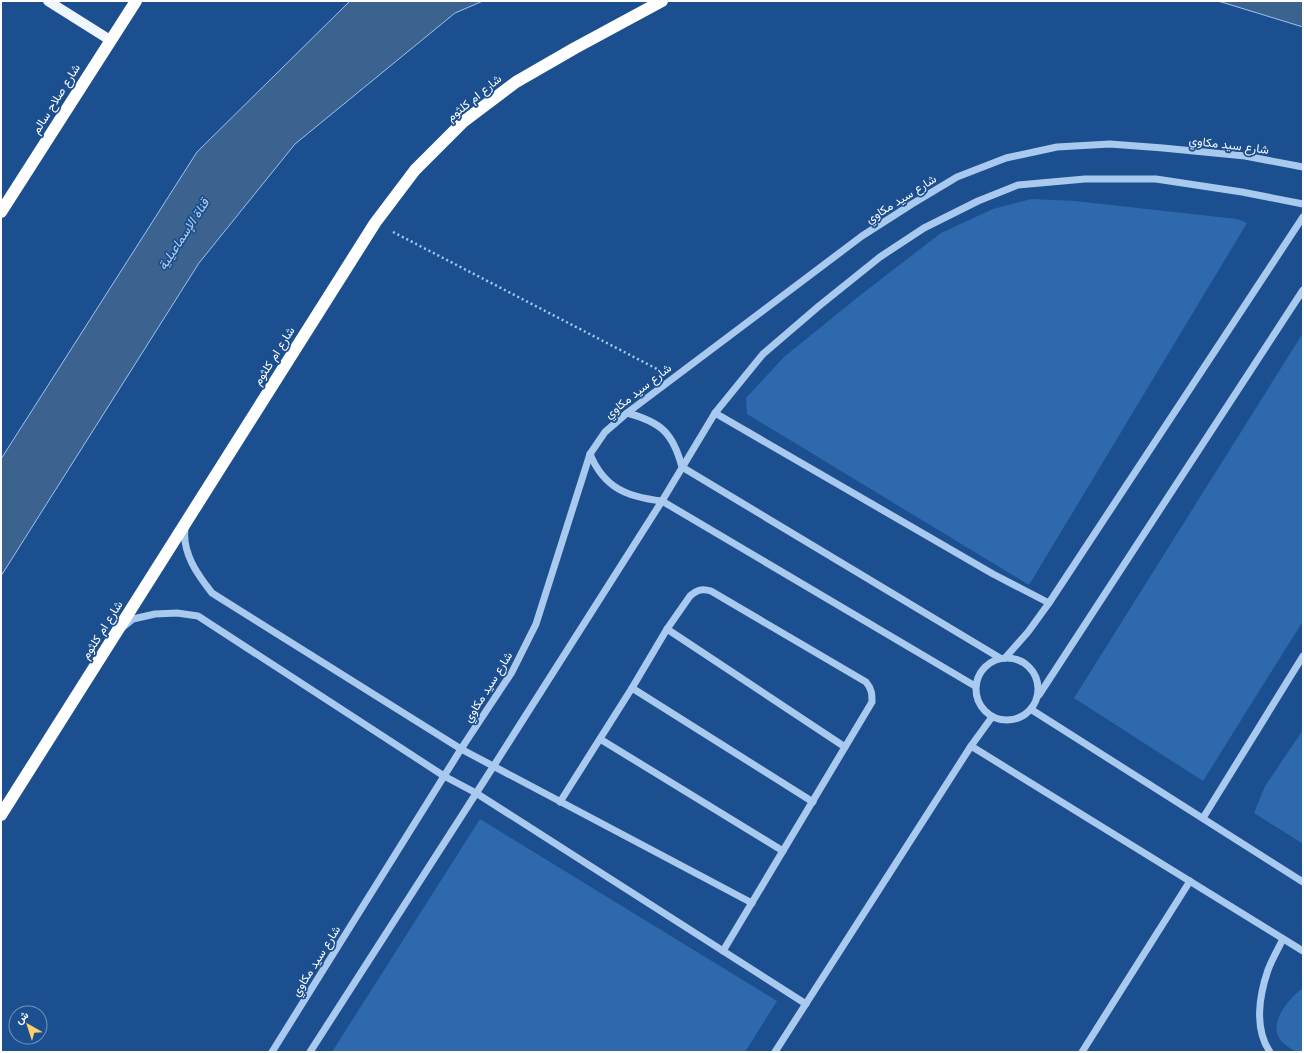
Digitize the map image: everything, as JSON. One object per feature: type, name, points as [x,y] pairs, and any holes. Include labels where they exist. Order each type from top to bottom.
[{"type":"highway","name":"شارع صلاح سالم","points":[[1,212],[136,1]]},
{"type":"highway","name":"شارع ام كلثوم","points":[[1,815],[375,223],[416,170],[463,122],[516,82],[662,1]]},
{"type":"main road","points":[[48,1],[110,40]]},
{"type":"lane","name":"شارع سيد مكاوي","points":[[272,1052],[461,749],[512,672],[536,624],[590,454],[605,432],[627,413],[862,236],[957,177],[1006,158],[1057,147],[1110,144],[1245,156],[1303,167]]},
{"type":"lane","points":[[310,1052],[662,501],[715,413],[763,354],[819,306],[880,257],[924,228],[978,201],[1018,185],[1085,178],[1156,179],[1242,192],[1303,204]]},
{"type":"lane","points":[[1303,217],[1050,603],[1028,632],[1003,658],[991,662],[983,668],[975,686],[977,698],[983,710],[992,718],[1002,721],[1013,720],[1023,717],[1032,710],[1039,695],[1303,290]]},
{"type":"lane","points":[[627,413],[641,417],[656,424],[669,436],[678,451],[682,467],[1003,658],[1019,660],[1031,668],[1038,680],[1039,695]]},
{"type":"lane","points":[[715,413],[993,574],[1050,603]]},
{"type":"lane","points":[[590,454],[595,466],[607,481],[623,493],[642,499],[662,501],[975,686]]},
{"type":"lane","points":[[186,522],[184,539],[190,559],[199,577],[212,593],[461,749],[752,903]]},
{"type":"lane","points":[[560,802],[632,688],[667,629],[694,592],[705,589],[711,591],[862,679],[870,686],[872,702],[723,951]]},
{"type":"lane","points":[[118,631],[133,619],[155,614],[177,613],[198,616],[444,776],[476,793],[806,1004]]},
{"type":"lane","points":[[667,629],[846,747]]},
{"type":"lane","points":[[1203,818],[1303,656]]},
{"type":"lane","points":[[632,688],[813,802]]},
{"type":"lane","points":[[1032,710],[1303,882]]},
{"type":"lane","points":[[775,1052],[972,746],[992,718]]},
{"type":"lane","points":[[600,739],[783,851]]},
{"type":"lane","points":[[972,746],[1303,951]]},
{"type":"lane","points":[[1082,1052],[1190,881]]},
{"type":"lane","points":[[1270,1052],[1266,1046],[1259,1022],[1262,996],[1268,970],[1283,939]]},
{"type":"path","points":[[375,223],[673,377]]},
{"type":"shaded area","points":[[1031,199],[1075,201],[1237,219],[1247,223],[1029,585],[747,414],[746,398],[784,357],[863,293],[941,233],[993,209]]},
{"type":"shaded area","points":[[1303,333],[1303,621],[1203,781],[1074,698]]},
{"type":"shaded area","points":[[1303,730],[1303,844],[1254,813],[1265,786]]},
{"type":"shaded area","points":[[480,819],[777,1001],[745,1052],[332,1052]]},
{"type":"shaded area","points":[[1303,988],[1303,1052],[1296,1051],[1288,1047],[1279,1039],[1277,1023],[1290,999]]},
{"type":"water","name":"قناة الإسماعيلية","points":[[350,1],[483,1],[455,13],[295,144],[199,263],[1,576],[1,459],[197,152]]},
{"type":"water","points":[[1218,1],[1303,1],[1303,27]]}]
